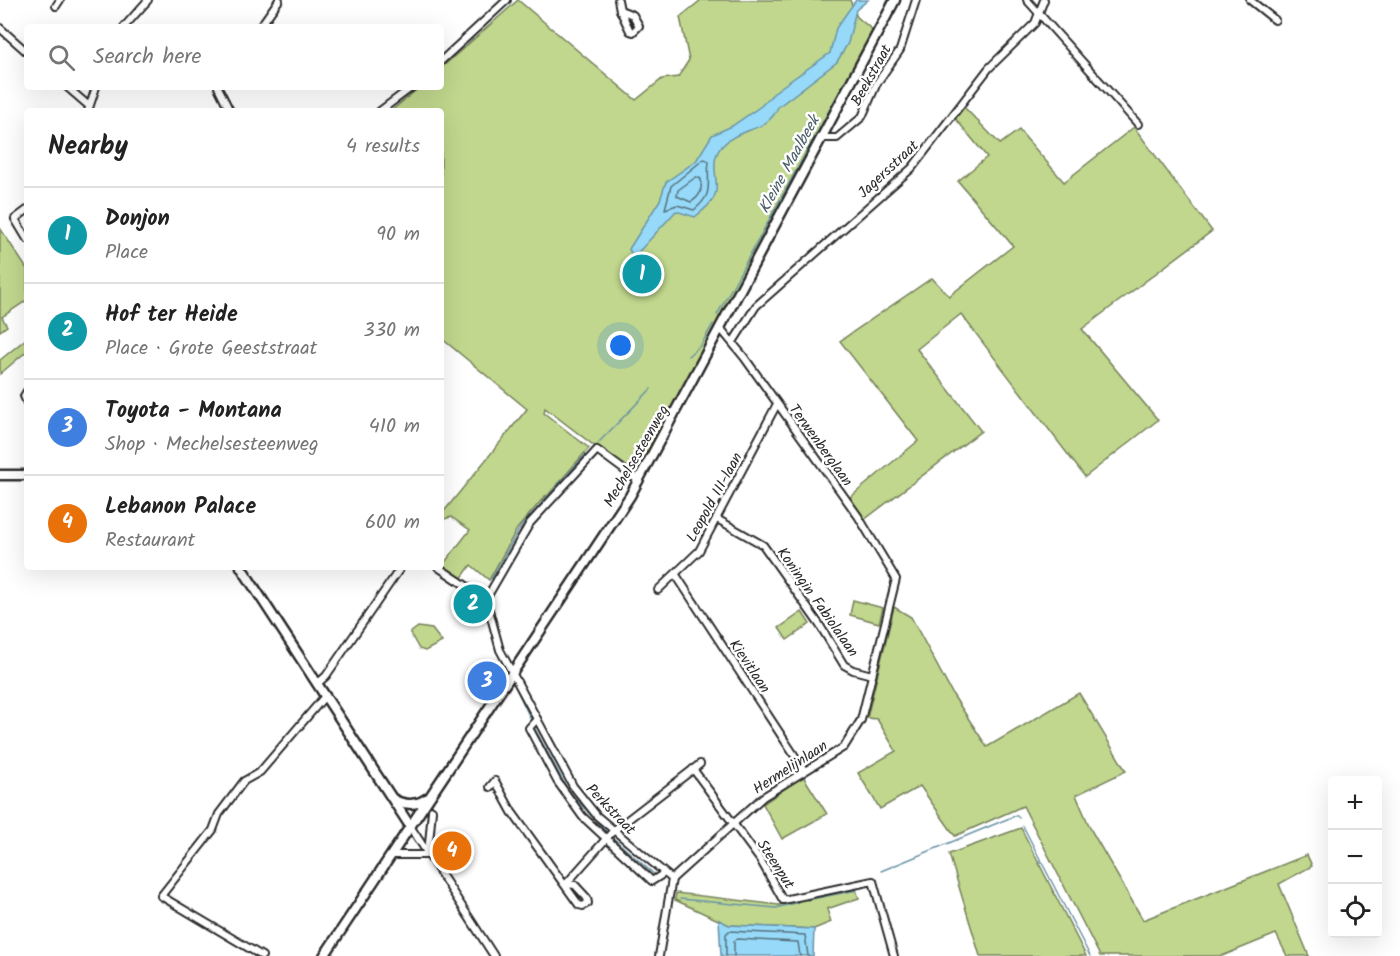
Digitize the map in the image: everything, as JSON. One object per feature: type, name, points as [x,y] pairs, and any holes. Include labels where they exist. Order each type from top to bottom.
[{"type":"main road","name":"Mechelsesteenweg","points":[[324,956],[639,481],[895,0]]},
{"type":"main road","name":"Mechelsesteenweg","points":[[854,80],[901,0]]},
{"type":"main road","points":[[0,475],[24,475]]},
{"type":"main road","points":[[243,570],[410,826]]},
{"type":"main road","points":[[392,799],[400,803],[418,803],[432,792]]},
{"type":"street","points":[[56,6],[60,0]]},
{"type":"street","points":[[127,24],[147,0]]},
{"type":"street","points":[[262,24],[279,0]]},
{"type":"street","points":[[444,58],[507,0]]},
{"type":"street","points":[[618,0],[620,10]]},
{"type":"street","name":"Beekstraat","points":[[823,138],[838,137],[862,117],[877,83],[900,50],[916,0]]},
{"type":"street","points":[[1027,0],[1138,124]]},
{"type":"street","name":"Jagersstraat","points":[[733,342],[756,306],[912,168],[989,68],[1035,22],[1044,0]]},
{"type":"street","points":[[1250,0],[1275,20]]},
{"type":"street","points":[[0,28],[24,49]]},
{"type":"street","points":[[70,90],[87,108]]},
{"type":"street","points":[[88,108],[95,90]]},
{"type":"street","points":[[220,90],[228,108]]},
{"type":"street","points":[[384,108],[408,90]]},
{"type":"street","points":[[24,212],[15,219],[24,235]]},
{"type":"street","name":"Terwenberglaan","points":[[721,329],[733,342],[858,516],[896,579]]},
{"type":"street","name":"Leopold III-laan","points":[[658,591],[661,584],[676,575],[699,550],[777,404]]},
{"type":"street","points":[[442,570],[486,599],[530,523],[597,450],[639,481]]},
{"type":"street","name":"Koningin Fabiolalaan","points":[[717,519],[763,545],[819,624],[844,665],[872,675]]},
{"type":"street","points":[[317,684],[326,676],[399,570]]},
{"type":"street","name":"Kievitlaan","points":[[676,575],[804,770]]},
{"type":"street","name":"Hermelijnlaan","points":[[672,879],[735,825],[763,797],[844,747],[856,731],[861,720],[896,579]]},
{"type":"street","name":"Perkstraat","points":[[486,599],[500,650],[573,786],[613,831],[663,874],[672,879]]},
{"type":"street","points":[[262,956],[161,896],[213,830],[219,814],[244,781],[260,772],[325,696]]},
{"type":"street","points":[[537,718],[529,728],[548,765],[582,816],[604,839],[652,881],[663,874]]},
{"type":"street","points":[[490,787],[495,781],[512,812],[566,884],[604,839],[700,764]]},
{"type":"street","name":"Steenput","points":[[693,769],[761,861],[783,900],[873,881],[894,956]]},
{"type":"street","points":[[428,855],[432,810]]},
{"type":"street","points":[[410,826],[494,956]]},
{"type":"street","points":[[391,855],[428,855]]},
{"type":"street","points":[[659,956],[672,879]]},
{"type":"green space","points":[[518,0],[636,100],[662,79],[678,77],[689,60],[680,17],[701,0],[850,0],[857,17],[875,32],[752,265],[635,477],[545,408],[544,413],[589,448],[517,529],[489,580],[471,565],[461,579],[444,567],[444,563],[470,530],[451,517],[444,519],[444,511],[527,409],[444,340],[444,108],[395,108],[416,90],[444,90],[444,65]]},
{"type":"green space","points":[[964,107],[1000,144],[1019,130],[1064,182],[1134,127],[1212,231],[1082,329],[1158,420],[1085,477],[961,314],[917,349],[981,431],[864,520],[848,499],[918,441],[840,341],[932,278],[949,296],[1013,246],[958,181],[987,157],[955,118]]},
{"type":"green space","points":[[0,228],[24,264],[24,302],[2,317],[7,326],[0,331]]},
{"type":"green space","points":[[24,340],[24,354],[0,374],[0,360]]},
{"type":"green space","points":[[853,600],[883,608],[879,623],[850,615]]},
{"type":"green space","points":[[894,607],[911,617],[953,695],[987,747],[1079,693],[1126,771],[1076,795],[1091,830],[1143,920],[1307,855],[1312,866],[1279,884],[1309,956],[1287,956],[1276,934],[1222,956],[1100,956],[1023,806],[955,836],[920,786],[880,809],[858,773],[896,751],[877,719],[867,718]]},
{"type":"green space","points":[[802,612],[810,624],[787,640],[779,628]]},
{"type":"green space","points":[[418,627],[432,629],[442,642],[425,651],[419,649],[410,633]]},
{"type":"green space","points":[[803,776],[827,814],[782,839],[763,804]]},
{"type":"green space","points":[[1021,828],[1086,956],[980,956],[949,854]]},
{"type":"green space","points":[[855,887],[859,898],[827,909],[831,922],[814,929],[729,925],[675,900],[676,893],[779,905]]},
{"type":"water","points":[[856,0],[868,0],[856,10],[848,43],[837,62],[778,107],[767,121],[729,140],[722,146],[715,162],[716,191],[711,203],[695,217],[676,211],[633,258],[629,249],[660,200],[666,182],[696,161],[712,135],[732,126],[761,106],[777,90],[830,53],[836,28]]},
{"type":"water","points":[[719,920],[729,925],[814,929],[813,956],[721,956]]},
{"type":"waterway","name":"Kleine Maalbeek","points":[[880,17],[888,0]]},
{"type":"waterway","name":"Kleine Maalbeek","points":[[717,315],[877,23]]},
{"type":"waterway","name":"Kleine Maalbeek","points":[[688,356],[701,345],[713,324]]},
{"type":"waterway","points":[[598,443],[651,389]]},
{"type":"waterway","points":[[491,579],[521,526],[585,455]]},
{"type":"waterway","points":[[516,688],[531,720]]},
{"type":"waterway","points":[[535,729],[568,790],[607,833]]},
{"type":"waterway","points":[[881,871],[1017,815],[1019,818]]},
{"type":"waterway","points":[[1023,826],[1090,956]]},
{"type":"waterway","points":[[613,838],[655,875]]},
{"type":"waterway","points":[[807,900],[857,890]]},
{"type":"waterway","points":[[680,899],[776,908],[798,902]]},
{"type":"place","name":"Donjon","points":[[642,274]]},
{"type":"place","name":"Hof ter Heide","points":[[473,604]]},
{"type":"place","name":"Toyota - Montana","points":[[487,681]]},
{"type":"place","name":"Lebanon Palace","points":[[452,851]]}]
